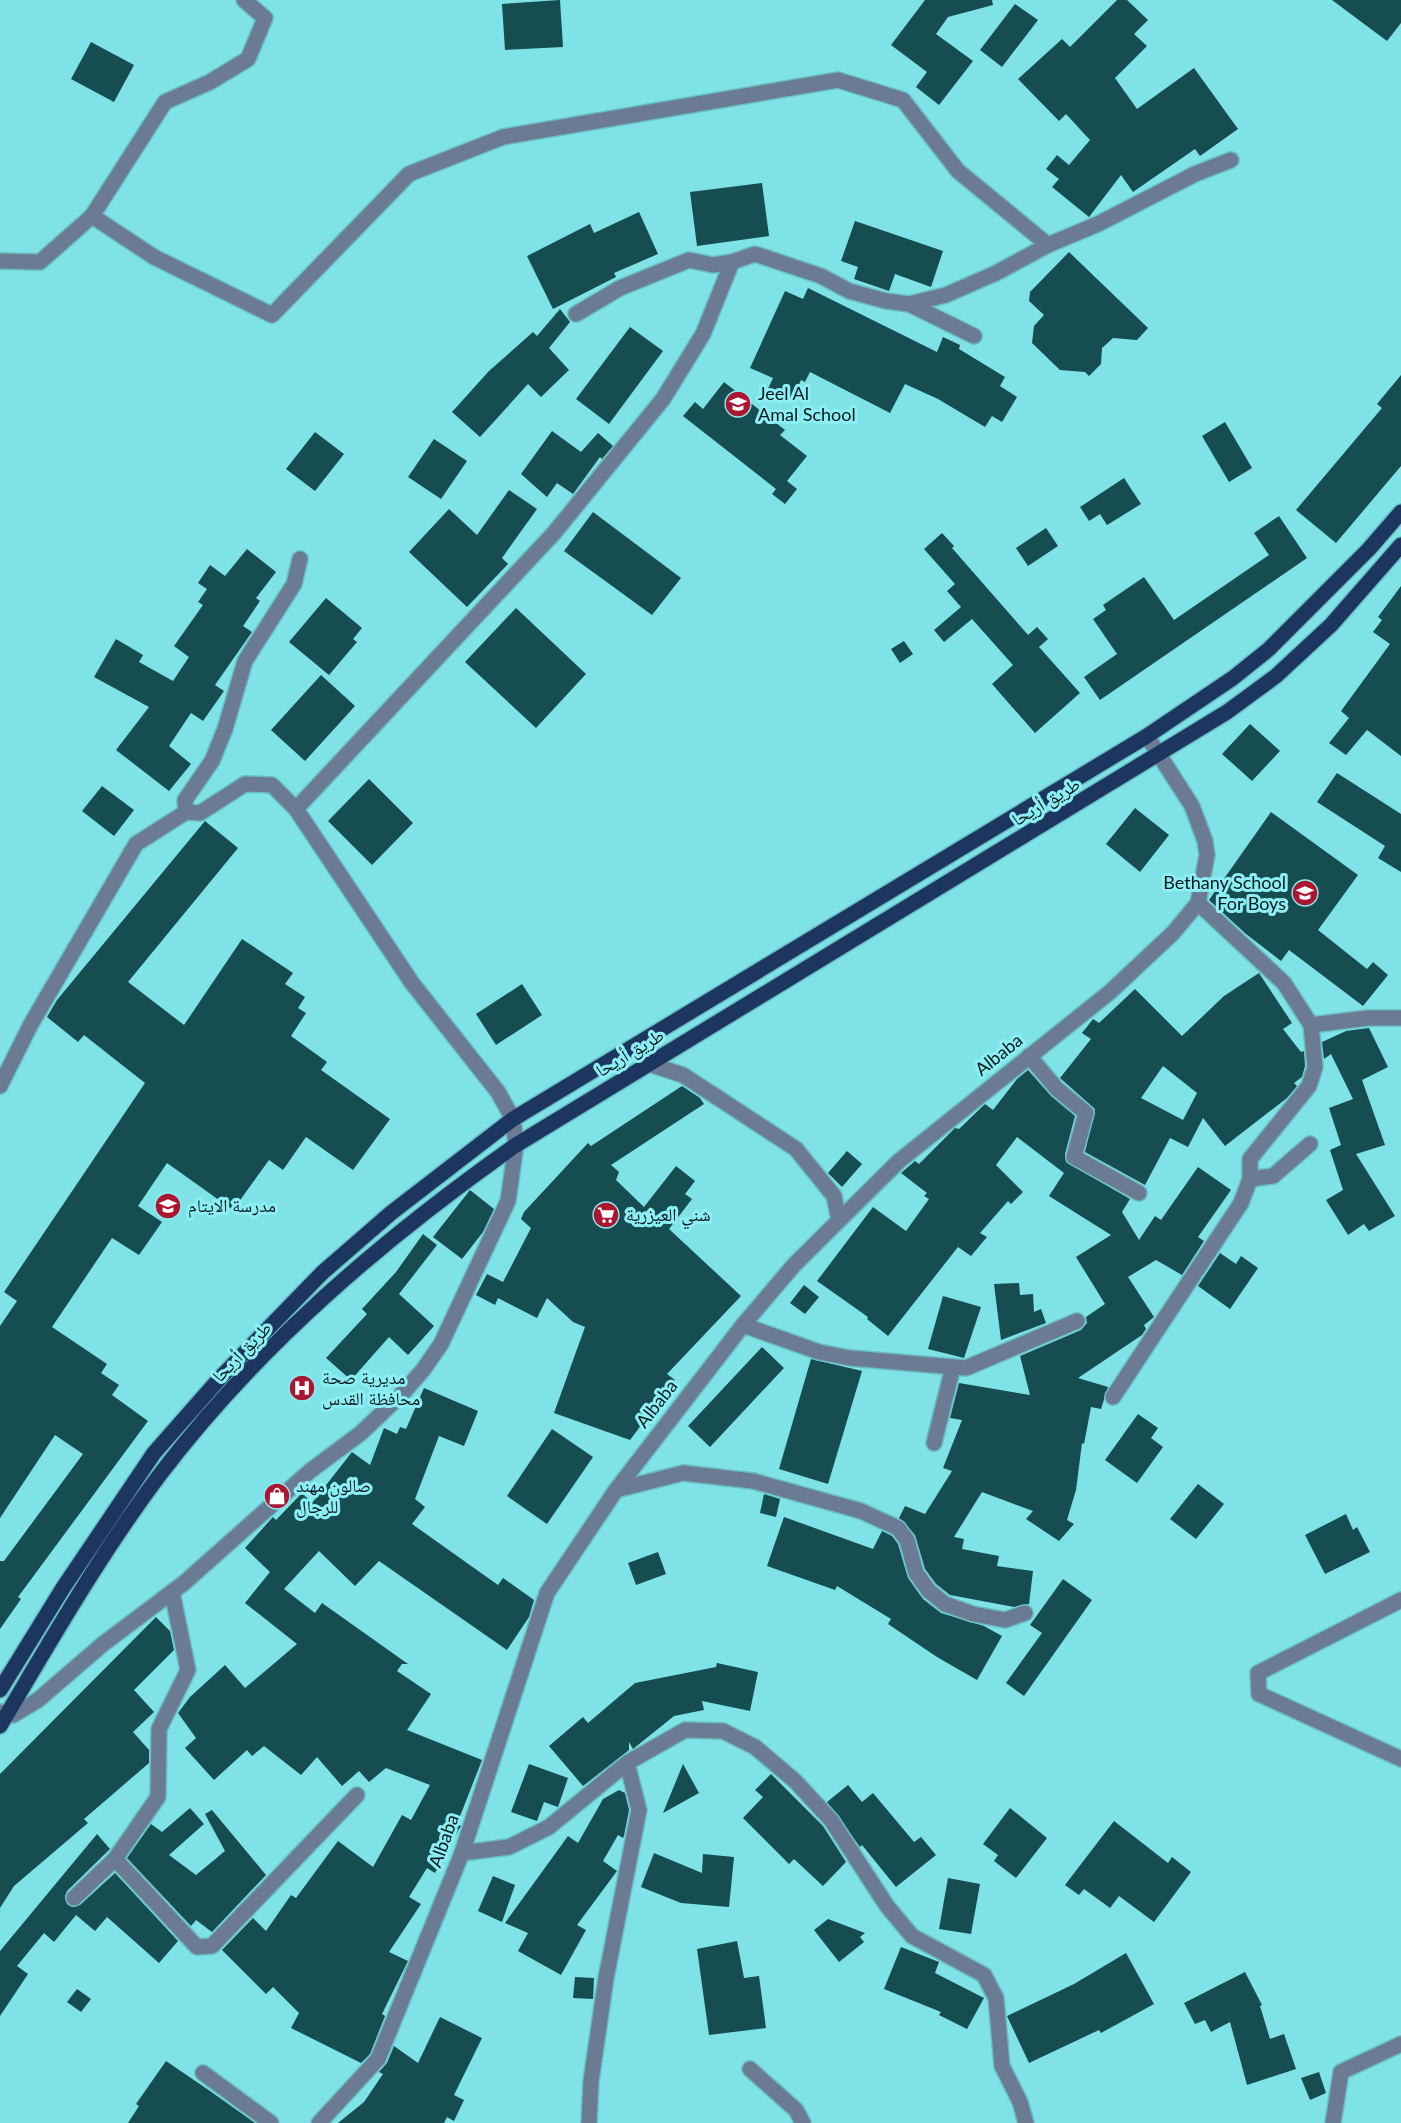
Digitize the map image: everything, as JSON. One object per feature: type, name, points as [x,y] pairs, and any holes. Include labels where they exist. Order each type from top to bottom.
[{"type":"main road","name":"طريق أريحا","points":[[0,1690],[63,1588],[154,1453],[221,1377],[322,1273],[391,1213],[513,1119],[1147,736],[1233,678],[1269,649],[1353,566],[1401,512]]},
{"type":"main road","name":"طريق أريحا","points":[[2,1718],[91,1575],[159,1477],[244,1374],[338,1285],[406,1226],[516,1145],[1227,712],[1276,676],[1331,625],[1401,545]]},
{"type":"street","points":[[0,261],[40,262],[92,216],[165,102],[210,82],[248,59],[265,18],[244,0]]},
{"type":"street","points":[[92,216],[154,257],[272,315],[409,174],[503,137],[838,80],[903,100],[958,171],[1048,244]]},
{"type":"street","points":[[576,314],[620,288],[689,260],[713,265],[732,262],[755,254],[821,276],[849,291],[886,302],[909,304],[946,295],[996,273],[1048,244],[1098,224],[1195,174],[1231,160]]},
{"type":"street","points":[[296,810],[554,533],[663,399],[703,334],[732,262]]},
{"type":"street","points":[[909,304],[974,336]]},
{"type":"street","points":[[186,812],[185,800],[212,761],[225,729],[245,662],[264,627],[294,584],[300,559]]},
{"type":"street","points":[[1147,736],[1158,756]]},
{"type":"street","name":"Albaba","points":[[320,2123],[378,2060],[462,1853],[547,1593],[616,1490],[744,1325],[794,1265],[899,1161],[1110,992],[1173,933],[1198,903],[1208,855],[1205,841],[1192,806],[1158,756]]},
{"type":"street","points":[[0,1086],[31,1024],[136,844],[186,812],[200,813],[245,784],[272,785],[296,810],[412,983],[498,1092],[513,1119],[516,1145],[508,1201],[441,1344],[423,1370],[361,1433],[310,1471],[172,1592],[103,1644],[38,1701],[13,1715],[2,1718]]},
{"type":"street","points":[[1113,1397],[1241,1203],[1250,1179],[1250,1159],[1309,1086],[1315,1067],[1311,1025],[1284,983],[1198,903]]},
{"type":"street","points":[[1311,1025],[1368,1018],[1401,1018]]},
{"type":"street","points":[[1029,1056],[1057,1089],[1086,1113],[1074,1157],[1139,1193]]},
{"type":"street","points":[[649,1064],[682,1075],[796,1149],[834,1196],[839,1220]]},
{"type":"street","points":[[1250,1179],[1273,1176],[1310,1144]]},
{"type":"street","points":[[744,1325],[819,1352],[850,1358],[966,1368],[1077,1322]]},
{"type":"street","points":[[934,1443],[953,1367]]},
{"type":"street","points":[[616,1490],[683,1473],[753,1481],[861,1511],[898,1528],[907,1539],[916,1573],[929,1591],[945,1604],[973,1614],[1005,1620],[1025,1613]]},
{"type":"street","points":[[74,1898],[115,1859],[159,1797],[159,1730],[188,1670],[172,1592]]},
{"type":"street","points":[[1401,1600],[1258,1673],[1259,1694],[1401,1759]]},
{"type":"street","points":[[462,1853],[509,1847],[549,1827],[627,1763],[685,1730],[723,1731],[755,1747],[795,1781],[831,1820],[887,1906],[912,1936],[984,1975],[996,1998],[1002,2066],[1020,2102],[1026,2123]]},
{"type":"street","points":[[589,2123],[591,2081],[606,1978],[639,1810],[627,1763]]},
{"type":"street","points":[[115,1859],[197,1947],[212,1946],[357,1795]]},
{"type":"street","points":[[1333,2123],[1341,2072],[1401,2044]]},
{"type":"street","points":[[750,2069],[796,2110],[803,2123]]},
{"type":"street","points":[[202,2073],[271,2123]]},
{"type":"building","points":[[560,0],[563,47],[505,50],[502,4]]},
{"type":"building","points":[[925,0],[992,0],[993,5],[948,17],[936,34],[973,61],[939,105],[916,87],[927,72],[891,45]]},
{"type":"building","points":[[1117,0],[1127,0],[1148,20],[1134,34],[1147,46],[1115,78],[1137,109],[1194,68],[1238,129],[1200,156],[1195,149],[1133,192],[1121,175],[1089,217],[1052,187],[1059,179],[1046,169],[1057,155],[1069,165],[1090,140],[1066,114],[1059,121],[1018,79],[1062,39],[1070,47]]},
{"type":"building","points":[[1332,0],[1401,0],[1401,23],[1387,41]]},
{"type":"building","points":[[1015,4],[1038,20],[1002,67],[980,50]]},
{"type":"building","points":[[91,42],[134,65],[114,102],[71,79]]},
{"type":"building","points":[[762,183],[769,236],[697,246],[690,192]]},
{"type":"building","points":[[639,212],[658,254],[614,273],[616,277],[553,309],[527,256],[590,224],[594,233]]},
{"type":"building","points":[[855,221],[943,251],[931,287],[895,274],[889,291],[854,279],[858,267],[841,261]]},
{"type":"building","points":[[1069,252],[1148,328],[1137,340],[1113,338],[1102,348],[1101,364],[1089,376],[1085,372],[1060,370],[1032,343],[1034,326],[1044,315],[1029,301],[1030,292]]},
{"type":"building","points":[[808,288],[937,352],[943,337],[960,345],[959,349],[1005,377],[1000,386],[1017,397],[1002,422],[992,416],[985,427],[938,399],[905,384],[890,413],[810,372],[805,382],[801,380],[792,400],[768,389],[773,378],[750,368],[785,291],[803,299]]},
{"type":"building","points":[[560,309],[570,322],[549,348],[569,370],[541,397],[528,384],[480,437],[452,412],[489,371],[533,332],[537,336]]},
{"type":"building","points":[[630,327],[663,351],[609,424],[576,399]]},
{"type":"building","points":[[1401,375],[1401,466],[1336,543],[1296,510],[1382,408],[1377,404]]},
{"type":"building","points":[[724,382],[785,430],[780,435],[807,456],[787,481],[797,489],[785,504],[772,494],[776,489],[683,416],[695,402],[703,409]]},
{"type":"building","points":[[1225,422],[1252,468],[1229,482],[1202,436]]},
{"type":"building","points":[[552,431],[581,452],[598,433],[613,446],[602,459],[600,457],[573,494],[557,483],[547,497],[521,474]]},
{"type":"building","points":[[315,432],[344,454],[315,491],[286,469]]},
{"type":"building","points":[[434,439],[467,461],[441,499],[408,477]]},
{"type":"building","points":[[1124,478],[1141,504],[1107,525],[1100,514],[1089,521],[1080,507]]},
{"type":"building","points":[[509,490],[537,509],[502,558],[508,564],[467,607],[409,552],[449,509],[477,535]]},
{"type":"building","points":[[593,512],[681,578],[652,615],[564,551]]},
{"type":"building","points":[[1279,516],[1307,558],[1100,700],[1084,677],[1117,654],[1093,619],[1106,610],[1103,605],[1144,577],[1174,620],[1269,555],[1254,533]]},
{"type":"building","points":[[1046,528],[1058,546],[1028,566],[1016,548]]},
{"type":"building","points":[[942,533],[954,546],[952,548],[1028,635],[1037,627],[1048,639],[1039,647],[1080,693],[1035,733],[992,684],[1013,665],[972,619],[944,642],[934,630],[961,607],[947,591],[955,584],[924,549]]},
{"type":"building","points":[[247,549],[276,572],[256,598],[260,601],[243,626],[252,632],[215,685],[224,691],[203,721],[191,713],[169,746],[191,764],[169,791],[116,750],[149,707],[94,677],[116,639],[143,655],[139,662],[173,681],[189,657],[174,646],[203,605],[198,602],[207,589],[198,583],[210,565],[225,576]]},
{"type":"building","points":[[1401,586],[1401,756],[1367,730],[1346,755],[1329,743],[1349,718],[1341,711],[1390,644],[1373,632],[1382,620],[1378,617]]},
{"type":"building","points":[[326,598],[362,628],[353,639],[357,642],[329,675],[289,642]]},
{"type":"building","points":[[516,608],[586,674],[536,728],[465,662]]},
{"type":"building","points":[[904,641],[913,654],[900,663],[891,649]]},
{"type":"building","points":[[321,675],[355,706],[305,761],[271,730]]},
{"type":"building","points":[[1250,724],[1280,751],[1252,781],[1222,754]]},
{"type":"building","points":[[1337,773],[1401,814],[1401,872],[1378,858],[1385,846],[1317,802]]},
{"type":"building","points":[[369,779],[413,823],[372,865],[328,821]]},
{"type":"building","points":[[102,786],[134,810],[114,836],[82,811]]},
{"type":"building","points":[[1135,808],[1169,835],[1140,872],[1106,844]]},
{"type":"building","points":[[1271,812],[1358,875],[1318,930],[1367,969],[1373,962],[1388,975],[1363,1006],[1289,950],[1281,961],[1246,934],[1209,900]]},
{"type":"building","points":[[205,821],[238,848],[128,982],[184,1025],[242,939],[293,973],[285,984],[305,997],[298,1008],[306,1013],[291,1036],[327,1062],[321,1070],[390,1119],[353,1170],[306,1137],[283,1170],[269,1160],[233,1210],[167,1163],[138,1206],[162,1222],[139,1255],[112,1238],[52,1327],[107,1364],[101,1373],[119,1385],[112,1395],[148,1421],[18,1597],[21,1599],[0,1629],[0,1561],[4,1561],[83,1454],[55,1435],[0,1518],[0,1326],[17,1301],[4,1292],[145,1083],[84,1035],[78,1042],[47,1017],[57,1000]]},
{"type":"building","points":[[1259,973],[1292,1023],[1283,1029],[1301,1052],[1304,1051],[1305,1066],[1302,1077],[1294,1083],[1297,1086],[1287,1098],[1225,1146],[1203,1118],[1188,1147],[1170,1138],[1145,1185],[1085,1152],[1095,1109],[1060,1078],[1091,1039],[1082,1033],[1093,1019],[1099,1023],[1135,989],[1182,1036],[1224,996]],"holes":[[[1163,1066],[1197,1093],[1183,1120],[1141,1098]]]},
{"type":"building","points":[[522,984],[542,1015],[496,1045],[476,1014]]},
{"type":"building","points":[[1369,1028],[1388,1067],[1362,1080],[1385,1145],[1356,1154],[1395,1216],[1369,1231],[1364,1224],[1348,1235],[1326,1200],[1343,1190],[1330,1150],[1341,1145],[1329,1108],[1353,1099],[1331,1054],[1324,1059],[1322,1042],[1346,1031]]},
{"type":"building","points":[[1028,1070],[1051,1096],[1075,1116],[1065,1154],[1066,1162],[1130,1199],[1122,1212],[1139,1240],[1155,1216],[1161,1220],[1198,1167],[1231,1190],[1198,1237],[1204,1241],[1182,1275],[1156,1260],[1128,1277],[1154,1317],[1144,1325],[1146,1329],[1142,1335],[1078,1378],[1108,1387],[1101,1409],[1091,1407],[1084,1444],[1082,1443],[1076,1490],[1067,1520],[1074,1524],[1059,1541],[1026,1519],[1033,1511],[982,1492],[954,1537],[964,1539],[962,1549],[999,1556],[997,1566],[1033,1571],[1029,1604],[1014,1607],[950,1595],[936,1584],[925,1569],[915,1535],[899,1518],[905,1506],[925,1514],[952,1471],[943,1468],[962,1420],[950,1418],[959,1383],[1030,1395],[1020,1356],[1081,1330],[1087,1323],[1086,1317],[1105,1304],[1076,1257],[1111,1235],[1049,1196],[1064,1173],[1017,1137],[996,1165],[1023,1192],[1011,1204],[1008,1201],[980,1233],[987,1237],[971,1256],[958,1247],[888,1336],[867,1319],[868,1317],[817,1281],[873,1207],[906,1231],[929,1199],[924,1196],[927,1193],[901,1173],[915,1161],[919,1164],[955,1128],[959,1129],[985,1104],[993,1110],[1017,1079]]},
{"type":"building","points":[[682,1086],[700,1098],[704,1104],[611,1165],[619,1172],[616,1180],[644,1207],[676,1166],[695,1181],[685,1194],[692,1199],[669,1229],[741,1296],[667,1374],[675,1380],[630,1440],[554,1413],[585,1327],[573,1322],[547,1298],[537,1318],[498,1298],[495,1305],[476,1295],[487,1274],[503,1282],[531,1228],[521,1219],[524,1212],[588,1143],[591,1146]]},
{"type":"building","points":[[847,1151],[862,1164],[842,1187],[828,1173]]},
{"type":"building","points":[[470,1190],[494,1209],[483,1232],[462,1259],[433,1237]]},
{"type":"building","points":[[423,1234],[437,1245],[399,1294],[434,1326],[408,1355],[389,1337],[351,1380],[326,1358],[367,1314],[362,1309],[396,1272]]},
{"type":"building","points":[[1220,1253],[1236,1264],[1241,1256],[1258,1268],[1230,1309],[1198,1286]]},
{"type":"building","points":[[1019,1283],[1020,1295],[1033,1294],[1034,1312],[1041,1309],[1046,1323],[1001,1340],[994,1284]]},
{"type":"building","points":[[804,1285],[819,1297],[805,1314],[790,1303]]},
{"type":"building","points":[[943,1296],[981,1307],[964,1358],[928,1349]]},
{"type":"building","points":[[762,1347],[784,1368],[710,1447],[688,1426]]},
{"type":"building","points":[[811,1359],[862,1371],[828,1484],[779,1469]]},
{"type":"building","points":[[424,1388],[478,1411],[464,1446],[439,1436],[415,1499],[425,1507],[412,1524],[498,1585],[503,1578],[534,1600],[529,1617],[507,1650],[379,1561],[355,1586],[319,1551],[284,1589],[315,1613],[322,1603],[408,1664],[402,1664],[397,1671],[431,1694],[407,1730],[482,1760],[457,1824],[461,1826],[435,1873],[427,1868],[409,1897],[421,1904],[389,1952],[408,1961],[382,2014],[385,2016],[370,2054],[361,2063],[291,2028],[299,2013],[273,1987],[266,1994],[222,1950],[253,1918],[266,1931],[291,1895],[296,1898],[338,1841],[373,1867],[402,1815],[411,1820],[430,1785],[386,1768],[369,1782],[359,1771],[342,1786],[317,1757],[301,1775],[264,1746],[252,1756],[247,1750],[214,1780],[185,1748],[196,1738],[178,1713],[190,1697],[225,1665],[245,1688],[297,1644],[245,1603],[270,1572],[245,1548],[273,1517],[276,1520],[302,1493],[312,1503],[352,1452],[370,1465],[384,1428],[397,1434],[400,1427],[406,1429]]},
{"type":"building","points":[[1138,1414],[1158,1428],[1151,1438],[1163,1447],[1137,1483],[1105,1460]]},
{"type":"building","points":[[552,1429],[593,1457],[547,1524],[507,1496]]},
{"type":"building","points":[[1198,1484],[1224,1504],[1196,1539],[1170,1519]]},
{"type":"building","points":[[764,1494],[780,1499],[776,1517],[760,1513]]},
{"type":"building","points":[[1346,1514],[1353,1530],[1357,1527],[1370,1552],[1325,1574],[1305,1535]]},
{"type":"building","points":[[784,1517],[873,1549],[882,1531],[892,1536],[898,1544],[908,1578],[923,1599],[941,1613],[984,1626],[1002,1636],[977,1680],[937,1657],[888,1624],[891,1619],[837,1586],[835,1590],[767,1566]]},
{"type":"building","points":[[658,1552],[666,1574],[636,1585],[628,1563]]},
{"type":"building","points":[[1063,1579],[1092,1600],[1024,1696],[1006,1683],[1042,1633],[1030,1625]]},
{"type":"building","points":[[156,1617],[170,1631],[174,1650],[134,1690],[154,1712],[133,1732],[149,1750],[149,1763],[84,1819],[88,1823],[14,1886],[0,1908],[0,1774]]},
{"type":"building","points":[[717,1663],[758,1672],[750,1711],[702,1701],[704,1710],[674,1716],[633,1749],[629,1742],[629,1750],[583,1786],[549,1746],[583,1717],[588,1723],[635,1683],[716,1667]]},
{"type":"building","points":[[529,1764],[568,1778],[558,1807],[544,1802],[537,1821],[511,1812]]},
{"type":"building","points":[[683,1764],[699,1793],[663,1813]]},
{"type":"building","points":[[771,1774],[823,1826],[846,1862],[823,1886],[794,1859],[789,1864],[743,1818],[763,1797],[755,1790]]},
{"type":"building","points":[[848,1785],[862,1802],[873,1793],[914,1842],[921,1837],[936,1855],[896,1887],[862,1845],[860,1847],[827,1802]]},
{"type":"building","points":[[619,1790],[625,1793],[629,1810],[624,1836],[623,1838],[618,1835],[603,1861],[617,1871],[577,1925],[586,1930],[561,1975],[518,1951],[528,1933],[505,1923],[568,1836],[578,1843],[603,1799]]},
{"type":"building","points":[[190,1808],[204,1824],[169,1855],[196,1875],[225,1851],[205,1814],[212,1810],[266,1875],[212,1932],[196,1920],[191,1926],[127,1858],[151,1824],[162,1832]]},
{"type":"building","points":[[1010,1808],[1047,1838],[1016,1878],[994,1861],[998,1855],[983,1844]]},
{"type":"building","points":[[1114,1821],[1168,1863],[1172,1857],[1191,1872],[1154,1922],[1119,1896],[1110,1908],[1084,1889],[1079,1895],[1065,1885]]},
{"type":"building","points":[[97,1834],[110,1849],[67,1891],[65,1896],[67,1904],[72,1907],[80,1905],[115,1873],[178,1941],[159,1963],[107,1917],[95,1931],[76,1915],[54,1942],[44,1933],[17,1966],[28,1974],[0,2016],[0,1951]]},
{"type":"building","points":[[654,1853],[702,1873],[703,1854],[734,1857],[729,1907],[681,1903],[641,1887]]},
{"type":"building","points":[[493,1876],[515,1885],[502,1922],[478,1911]]},
{"type":"building","points":[[948,1878],[980,1884],[971,1934],[939,1929]]},
{"type":"building","points":[[828,1919],[865,1933],[860,1937],[864,1942],[839,1962],[814,1930]]},
{"type":"building","points":[[737,1941],[744,1978],[759,1976],[766,2028],[709,2035],[697,1949]]},
{"type":"building","points":[[901,1947],[939,1962],[935,1973],[984,1998],[967,2029],[939,2015],[941,2012],[884,1989]]},
{"type":"building","points":[[1126,1953],[1154,2004],[1101,2033],[1099,2030],[1029,2063],[1007,2016],[1074,1984]]},
{"type":"building","points":[[1245,1972],[1262,2005],[1260,2006],[1270,2039],[1284,2034],[1296,2069],[1247,2085],[1230,2022],[1211,2032],[1205,2020],[1195,2024],[1184,2003]]},
{"type":"building","points":[[575,1977],[594,1978],[593,1999],[573,1998]]},
{"type":"building","points":[[77,1989],[91,1999],[81,2012],[67,2002]]},
{"type":"building","points":[[440,2017],[482,2038],[454,2095],[464,2100],[454,2121],[447,2117],[444,2123],[338,2123],[364,2102],[383,2074],[379,2072],[387,2063],[394,2046],[418,2063]]},
{"type":"building","points":[[166,2061],[255,2123],[128,2123],[139,2106],[136,2104]]},
{"type":"building","points":[[1319,2072],[1326,2093],[1310,2100],[1301,2078]]},
{"type":"place","name":"Jeel Al Amal School","points":[[738,404]]},
{"type":"place","name":"Bethany School For Boys","points":[[1305,893]]},
{"type":"place","name":"مدرسة الايتام","points":[[168,1206]]},
{"type":"place","name":"شني العيزرية","points":[[606,1215]]},
{"type":"place","name":"مديرية صحة محافظة القدس","points":[[302,1388]]},
{"type":"place","name":"صالون مهند للرجال","points":[[277,1496]]}]
